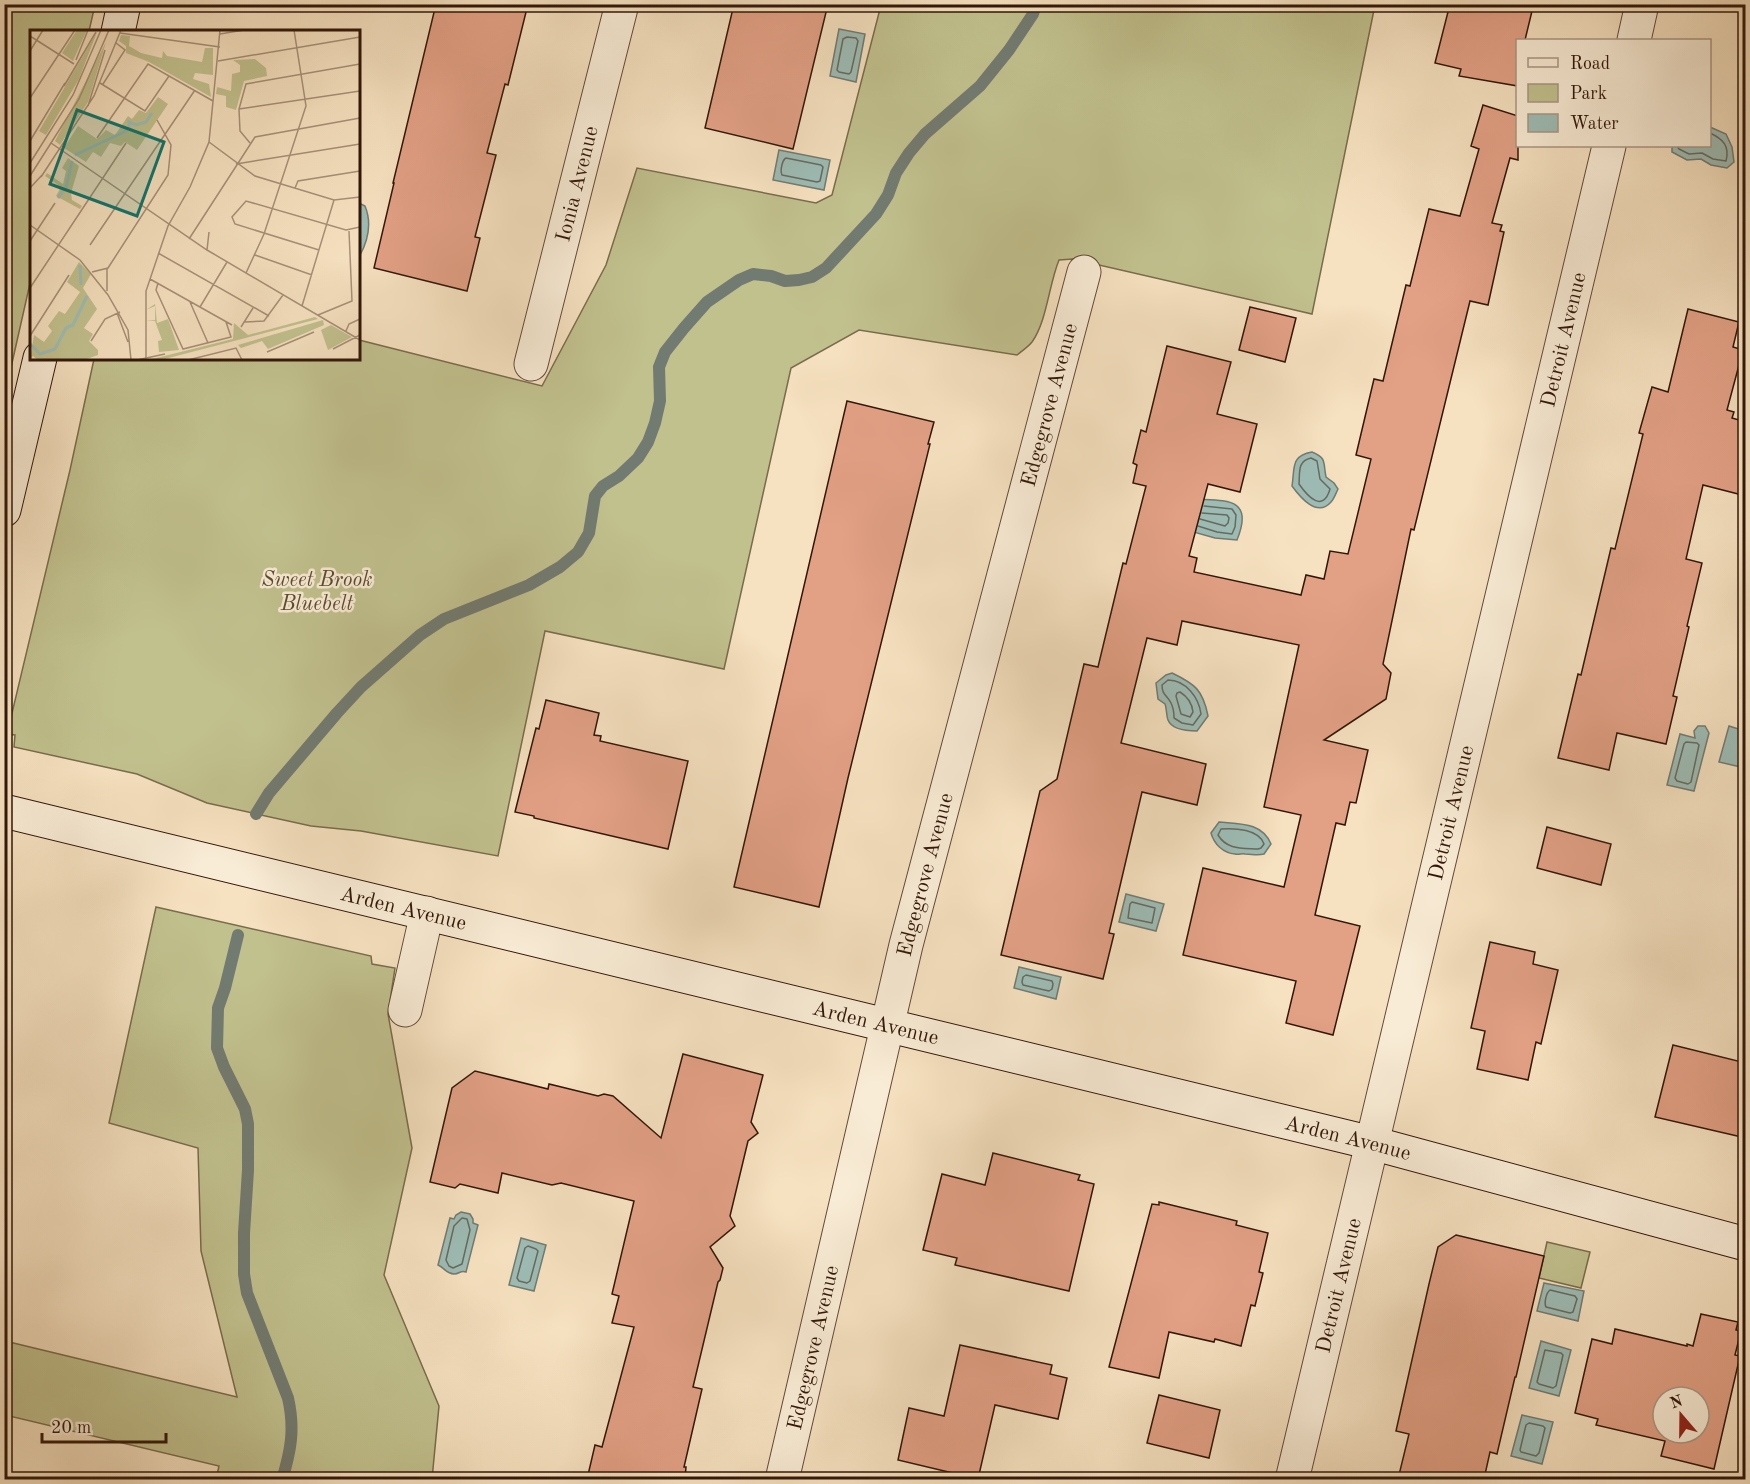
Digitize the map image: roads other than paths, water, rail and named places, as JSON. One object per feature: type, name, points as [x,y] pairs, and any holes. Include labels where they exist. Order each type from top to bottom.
[{"type":"street","points":[[118,30],[124,4]]},
{"type":"street","name":"Ionia Avenue","points":[[531,364],[622,4]]},
{"type":"street","points":[[1634,39],[1642,4]]},
{"type":"street","name":"Detroit Avenue","points":[[1292,1479],[1609,147]]},
{"type":"street","name":"Edgegrove Avenue","points":[[782,1479],[906,945],[1084,272]]},
{"type":"street","points":[[4,510],[40,360]]},
{"type":"street","name":"Arden Avenue","points":[[4,811],[1372,1143],[1746,1244]]},
{"type":"street","points":[[405,1010],[427,912]]},
{"type":"water","points":[[839,29],[865,34],[856,82],[830,76]]},
{"type":"water","points":[[1711,127],[1726,134],[1732,147],[1734,162],[1727,168],[1711,165],[1701,159],[1687,160],[1672,152],[1672,147],[1711,147]]},
{"type":"water","points":[[779,150],[830,160],[824,190],[773,180]]},
{"type":"water","points":[[360,204],[365,206],[369,225],[365,245],[360,255]]},
{"type":"water","points":[[1312,452],[1322,459],[1326,477],[1338,489],[1331,502],[1320,508],[1309,504],[1292,486],[1297,460],[1300,456]]},
{"type":"water","points":[[1193,499],[1225,501],[1239,508],[1242,515],[1242,526],[1237,540],[1215,538],[1190,531]]},
{"type":"water","points":[[1172,673],[1197,689],[1204,700],[1208,716],[1197,731],[1173,726],[1168,720],[1165,704],[1158,699],[1156,683]]},
{"type":"water","points":[[1698,726],[1705,726],[1709,733],[1694,791],[1667,785],[1680,734],[1695,738],[1694,731]]},
{"type":"water","points":[[1729,726],[1745,731],[1745,768],[1719,762]]},
{"type":"water","points":[[1219,822],[1256,828],[1267,837],[1271,844],[1261,855],[1227,852],[1214,841],[1211,833]]},
{"type":"water","points":[[1126,894],[1164,904],[1156,931],[1119,922]]},
{"type":"water","points":[[1019,967],[1061,977],[1056,999],[1014,988]]},
{"type":"water","points":[[461,1212],[470,1214],[473,1223],[478,1225],[466,1272],[451,1274],[438,1265],[450,1218],[454,1219]]},
{"type":"water","points":[[521,1238],[546,1245],[534,1291],[509,1285]]},
{"type":"water","points":[[1544,1283],[1584,1291],[1578,1321],[1537,1311]]},
{"type":"water","points":[[1541,1341],[1571,1350],[1559,1396],[1529,1388]]},
{"type":"water","points":[[1522,1415],[1553,1422],[1542,1464],[1511,1456]]},
{"type":"waterway","points":[[256,814],[269,793],[337,713],[361,687],[420,635],[444,619],[529,585],[560,567],[578,552],[589,533],[595,496],[603,486],[619,476],[638,458],[648,442],[660,401],[659,367],[665,352],[684,328],[707,302],[739,280],[753,274],[771,276],[785,281],[799,280],[812,277],[826,268],[876,214],[888,195],[896,173],[909,153],[925,134],[980,86],[1009,50],[1033,14],[1036,4]]},
{"type":"waterway","points":[[238,935],[218,1008],[217,1048],[245,1109],[248,1124],[244,1274],[247,1293],[288,1398],[291,1439],[282,1480]]},
{"type":"park label","name":"Sweet Brook Bluebelt","points":[[317,591]]}]
